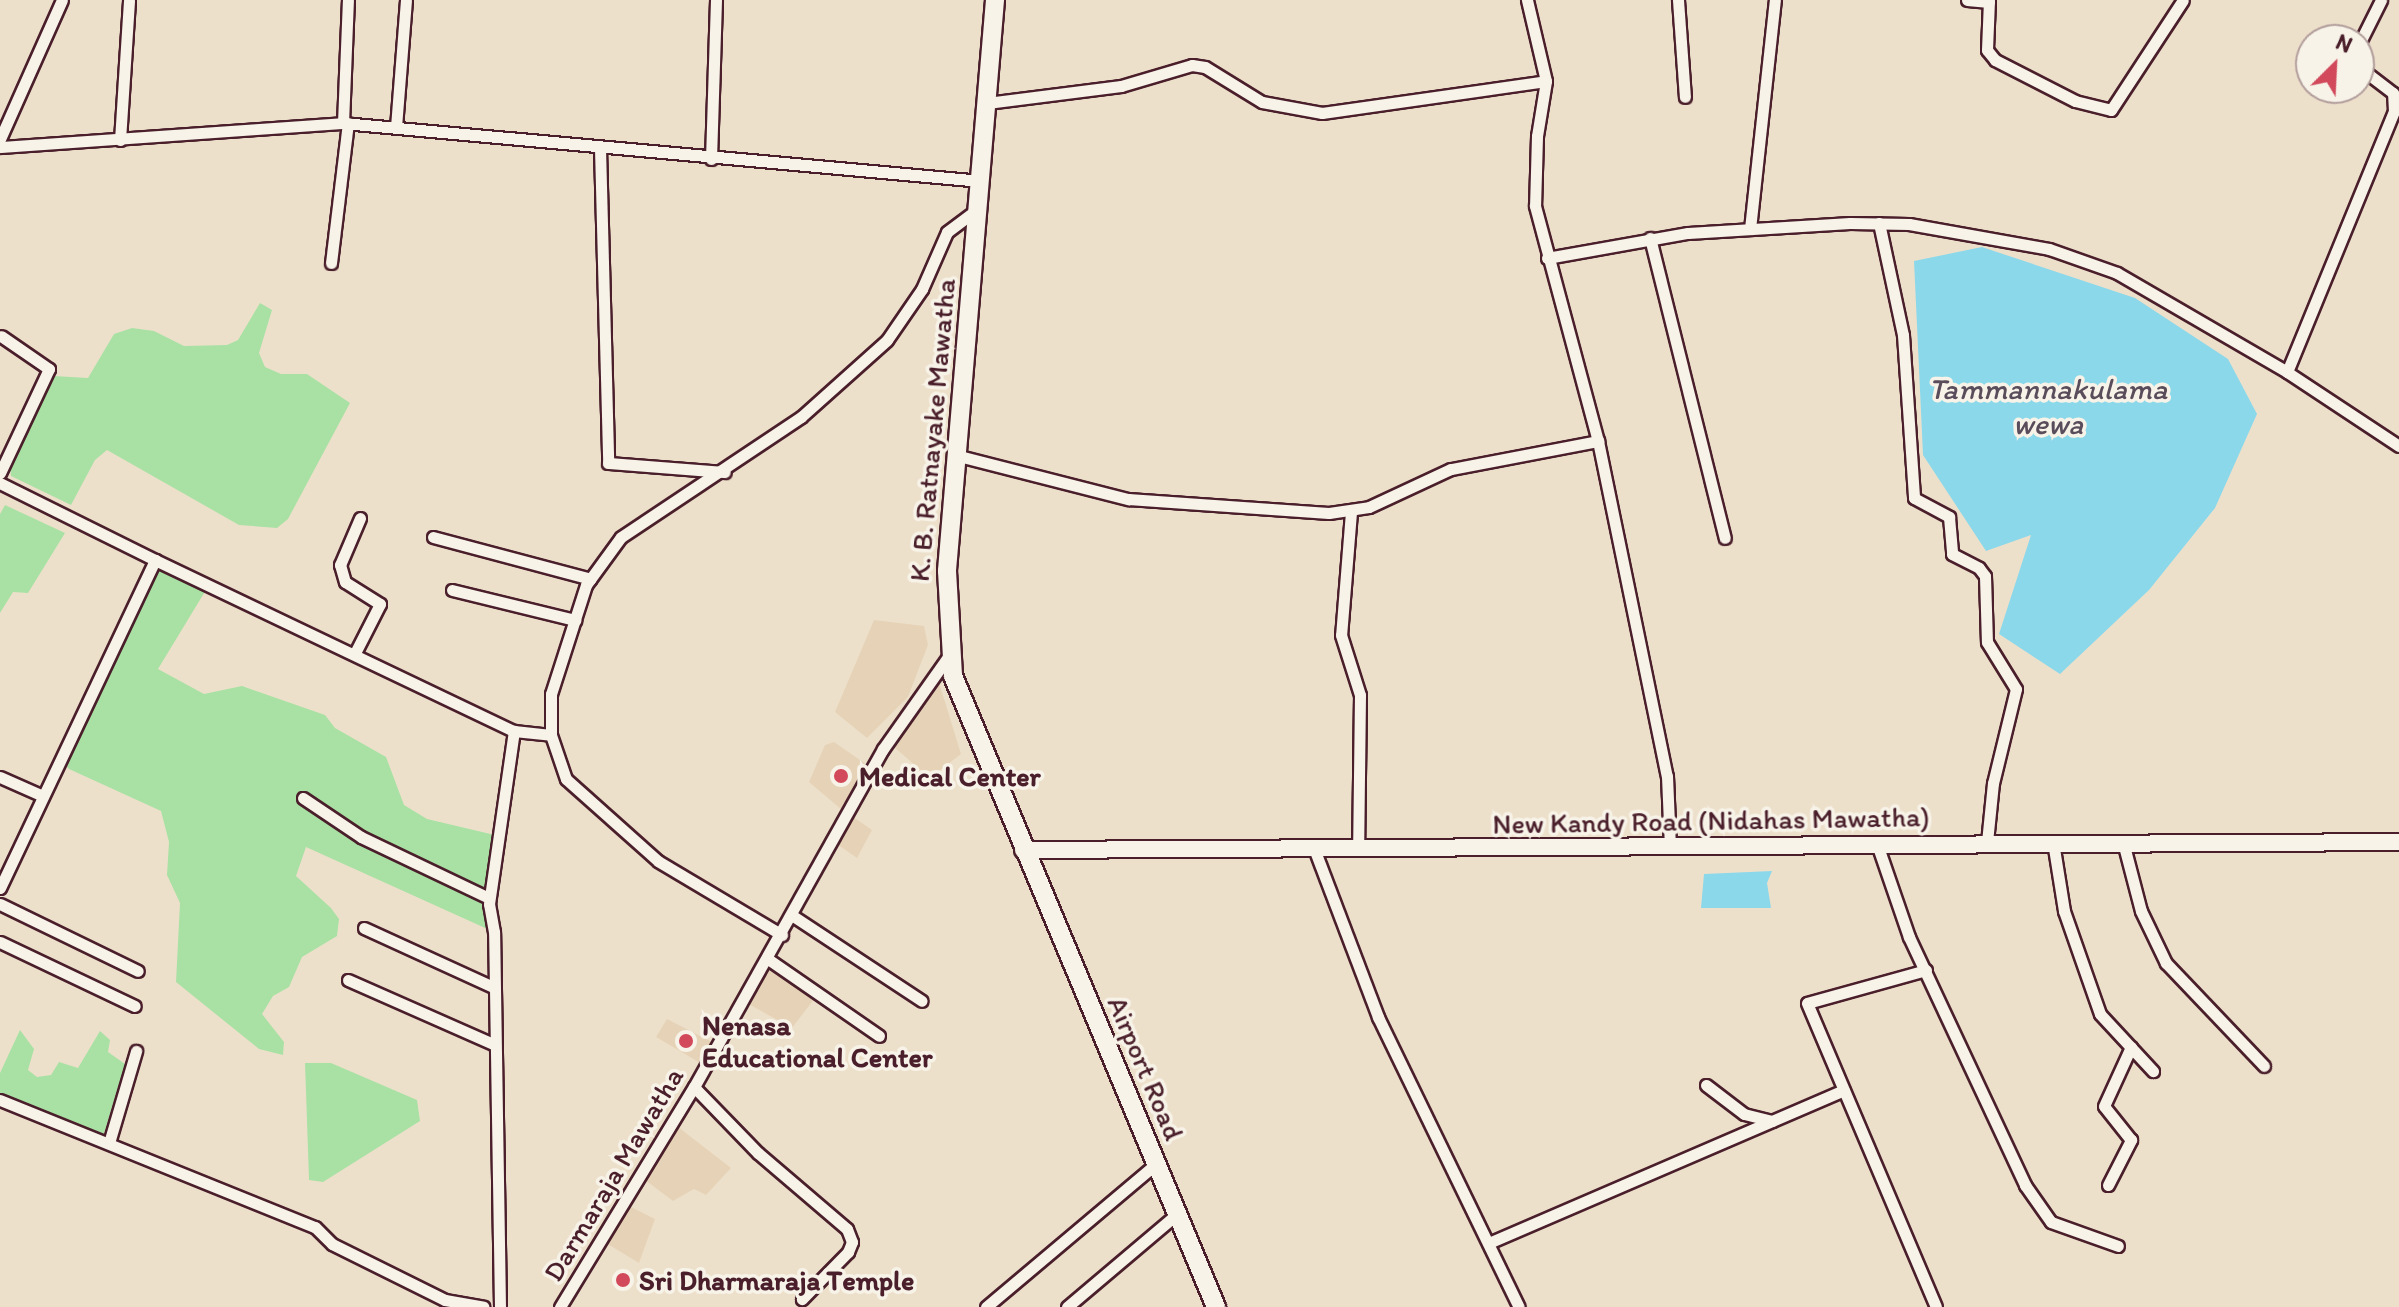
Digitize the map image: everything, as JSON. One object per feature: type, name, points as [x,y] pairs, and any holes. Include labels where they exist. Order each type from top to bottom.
[{"type":"highway","name":"K. B. Ratnayake Mawatha","points":[[995,0],[955,455],[947,582],[950,654],[969,723],[1023,850]]},
{"type":"highway","name":"Airport Road","points":[[1023,850],[1216,1307]]},
{"type":"main road","name":"New Kandy Road (Nidahas Mawatha)","points":[[1023,850],[1315,851],[1987,842],[2399,842]]},
{"type":"street","points":[[0,139],[62,0]]},
{"type":"street","points":[[120,140],[129,0]]},
{"type":"street","points":[[331,263],[345,123],[348,0]]},
{"type":"street","points":[[396,127],[406,0]]},
{"type":"street","points":[[711,159],[716,0]]},
{"type":"street","points":[[1527,0],[1546,81],[1534,169],[1535,206],[1598,441],[1667,776],[1670,848]]},
{"type":"street","points":[[1678,0],[1685,97]]},
{"type":"street","points":[[1750,229],[1775,0]]},
{"type":"street","points":[[1967,0],[1989,1],[1987,50],[1995,60],[2075,101],[2111,110],[2183,0]]},
{"type":"street","points":[[2369,24],[2381,0]]},
{"type":"street","points":[[987,103],[1121,86],[1192,65],[1205,67],[1262,102],[1322,113],[1546,81]]},
{"type":"street","points":[[2287,372],[2394,111],[2393,93],[2375,79]]},
{"type":"street","points":[[0,147],[345,123],[711,159],[981,181]]},
{"type":"street","points":[[600,148],[608,463],[725,472]]},
{"type":"street","points":[[782,935],[658,861],[603,816],[566,779],[551,735],[551,694],[591,579],[621,537],[725,472],[801,417],[887,340],[922,289],[947,232],[978,209]]},
{"type":"street","points":[[1547,258],[1650,238],[1750,229],[1879,223],[2079,257],[2287,372],[2399,446]]},
{"type":"street","points":[[1879,223],[1903,335],[1914,498],[1949,517],[1952,554],[1979,568],[1985,576],[1987,642],[2016,689],[1993,783],[1987,842]]},
{"type":"street","points":[[1650,238],[1725,538]]},
{"type":"street","points":[[0,473],[49,369],[1,336]]},
{"type":"street","points":[[955,455],[1128,499],[1351,512],[1451,469],[1598,441]]},
{"type":"street","points":[[0,483],[514,731],[551,735]]},
{"type":"street","points":[[1351,512],[1341,635],[1360,695],[1358,850]]},
{"type":"street","points":[[355,653],[380,604],[345,582],[340,565],[360,518]]},
{"type":"street","points":[[433,537],[591,579]]},
{"type":"street","points":[[0,888],[155,560]]},
{"type":"street","points":[[452,590],[575,620]]},
{"type":"street","name":"Darmaraja Mawatha","points":[[560,1307],[694,1087],[793,916],[883,749],[950,654]]},
{"type":"street","points":[[500,1307],[489,898],[514,731]]},
{"type":"street","points":[[0,777],[43,796]]},
{"type":"street","points":[[303,798],[361,837],[489,898]]},
{"type":"street","points":[[2053,842],[2064,911],[2100,1014],[2153,1071]]},
{"type":"street","points":[[2123,842],[2141,911],[2166,963],[2264,1066]]},
{"type":"street","points":[[1877,844],[1969,1074],[2025,1185],[2051,1222],[2118,1246]]},
{"type":"street","points":[[1315,851],[1378,1017],[1491,1242],[1519,1307]]},
{"type":"street","points":[[0,904],[138,971]]},
{"type":"street","points":[[793,916],[922,1001]]},
{"type":"street","points":[[364,928],[493,987]]},
{"type":"street","points":[[0,942],[135,1006]]},
{"type":"street","points":[[768,959],[879,1036]]},
{"type":"street","points":[[1926,970],[1807,1003],[1936,1307]]},
{"type":"street","points":[[348,980],[493,1044]]},
{"type":"street","points":[[2108,1185],[2131,1140],[2104,1106],[2131,1047]]},
{"type":"street","points":[[109,1143],[136,1051]]},
{"type":"street","points":[[1706,1085],[1744,1114],[1772,1121]]},
{"type":"street","points":[[694,1087],[765,1161],[847,1229],[852,1242],[848,1252],[802,1299]]},
{"type":"street","points":[[1491,1242],[1844,1090]]},
{"type":"street","points":[[0,1100],[315,1227],[332,1244],[435,1295],[483,1307]]},
{"type":"street","points":[[986,1307],[1156,1164]]},
{"type":"street","points":[[1067,1307],[1177,1214]]},
{"type":"shaded area","points":[[874,620],[924,626],[928,645],[908,697],[867,738],[835,712]]},
{"type":"shaded area","points":[[938,679],[961,754],[930,778],[894,747]]},
{"type":"shaded area","name":"Medical Center","points":[[834,742],[873,769],[849,814],[872,830],[857,858],[834,842],[848,815],[809,782],[825,745]]},
{"type":"shaded area","points":[[768,959],[814,990],[815,998],[792,1028],[743,1001]]},
{"type":"shaded area","name":"Nenasa Educational Center","points":[[667,1019],[716,1044],[702,1064],[656,1037]]},
{"type":"shaded area","points":[[673,1123],[731,1168],[706,1195],[694,1189],[673,1201],[641,1177]]},
{"type":"shaded area","points":[[625,1204],[655,1219],[639,1263],[601,1240]]},
{"type":"green space","points":[[260,303],[272,310],[259,353],[265,367],[281,374],[307,374],[350,403],[288,519],[277,528],[239,525],[107,450],[95,460],[71,505],[11,476],[10,462],[37,396],[54,376],[88,378],[114,334],[132,328],[154,331],[184,346],[227,345],[238,340]]},
{"type":"green space","points":[[5,505],[65,533],[28,593],[13,592],[0,613],[0,514]]},
{"type":"green space","points":[[151,558],[209,585],[158,669],[204,694],[242,686],[325,715],[335,728],[386,757],[404,805],[427,819],[499,836],[489,887],[494,932],[306,847],[296,876],[339,919],[337,936],[302,957],[289,987],[273,996],[262,1014],[284,1042],[283,1055],[259,1049],[176,982],[180,903],[167,875],[169,842],[161,811],[69,769],[60,759]]},
{"type":"green space","points":[[20,1030],[34,1049],[28,1070],[37,1077],[51,1075],[59,1062],[78,1068],[100,1031],[110,1040],[108,1052],[125,1064],[102,1140],[0,1100],[0,1073]]},
{"type":"green space","points":[[305,1063],[331,1063],[417,1100],[420,1121],[323,1182],[309,1180]]},
{"type":"water","name":"Tammannakulama wewa","points":[[1982,247],[2135,298],[2228,359],[2257,414],[2215,508],[2149,590],[2060,674],[1999,634],[2031,535],[1986,551],[1923,455],[1914,261]]},
{"type":"water","points":[[1772,871],[1767,883],[1771,908],[1701,908],[1704,874]]},
{"type":"place","name":"Medical Center","points":[[841,776]]},
{"type":"place","name":"Nenasa Educational Center","points":[[686,1041]]},
{"type":"place","name":"Sri Dharmaraja Temple","points":[[623,1280]]}]
